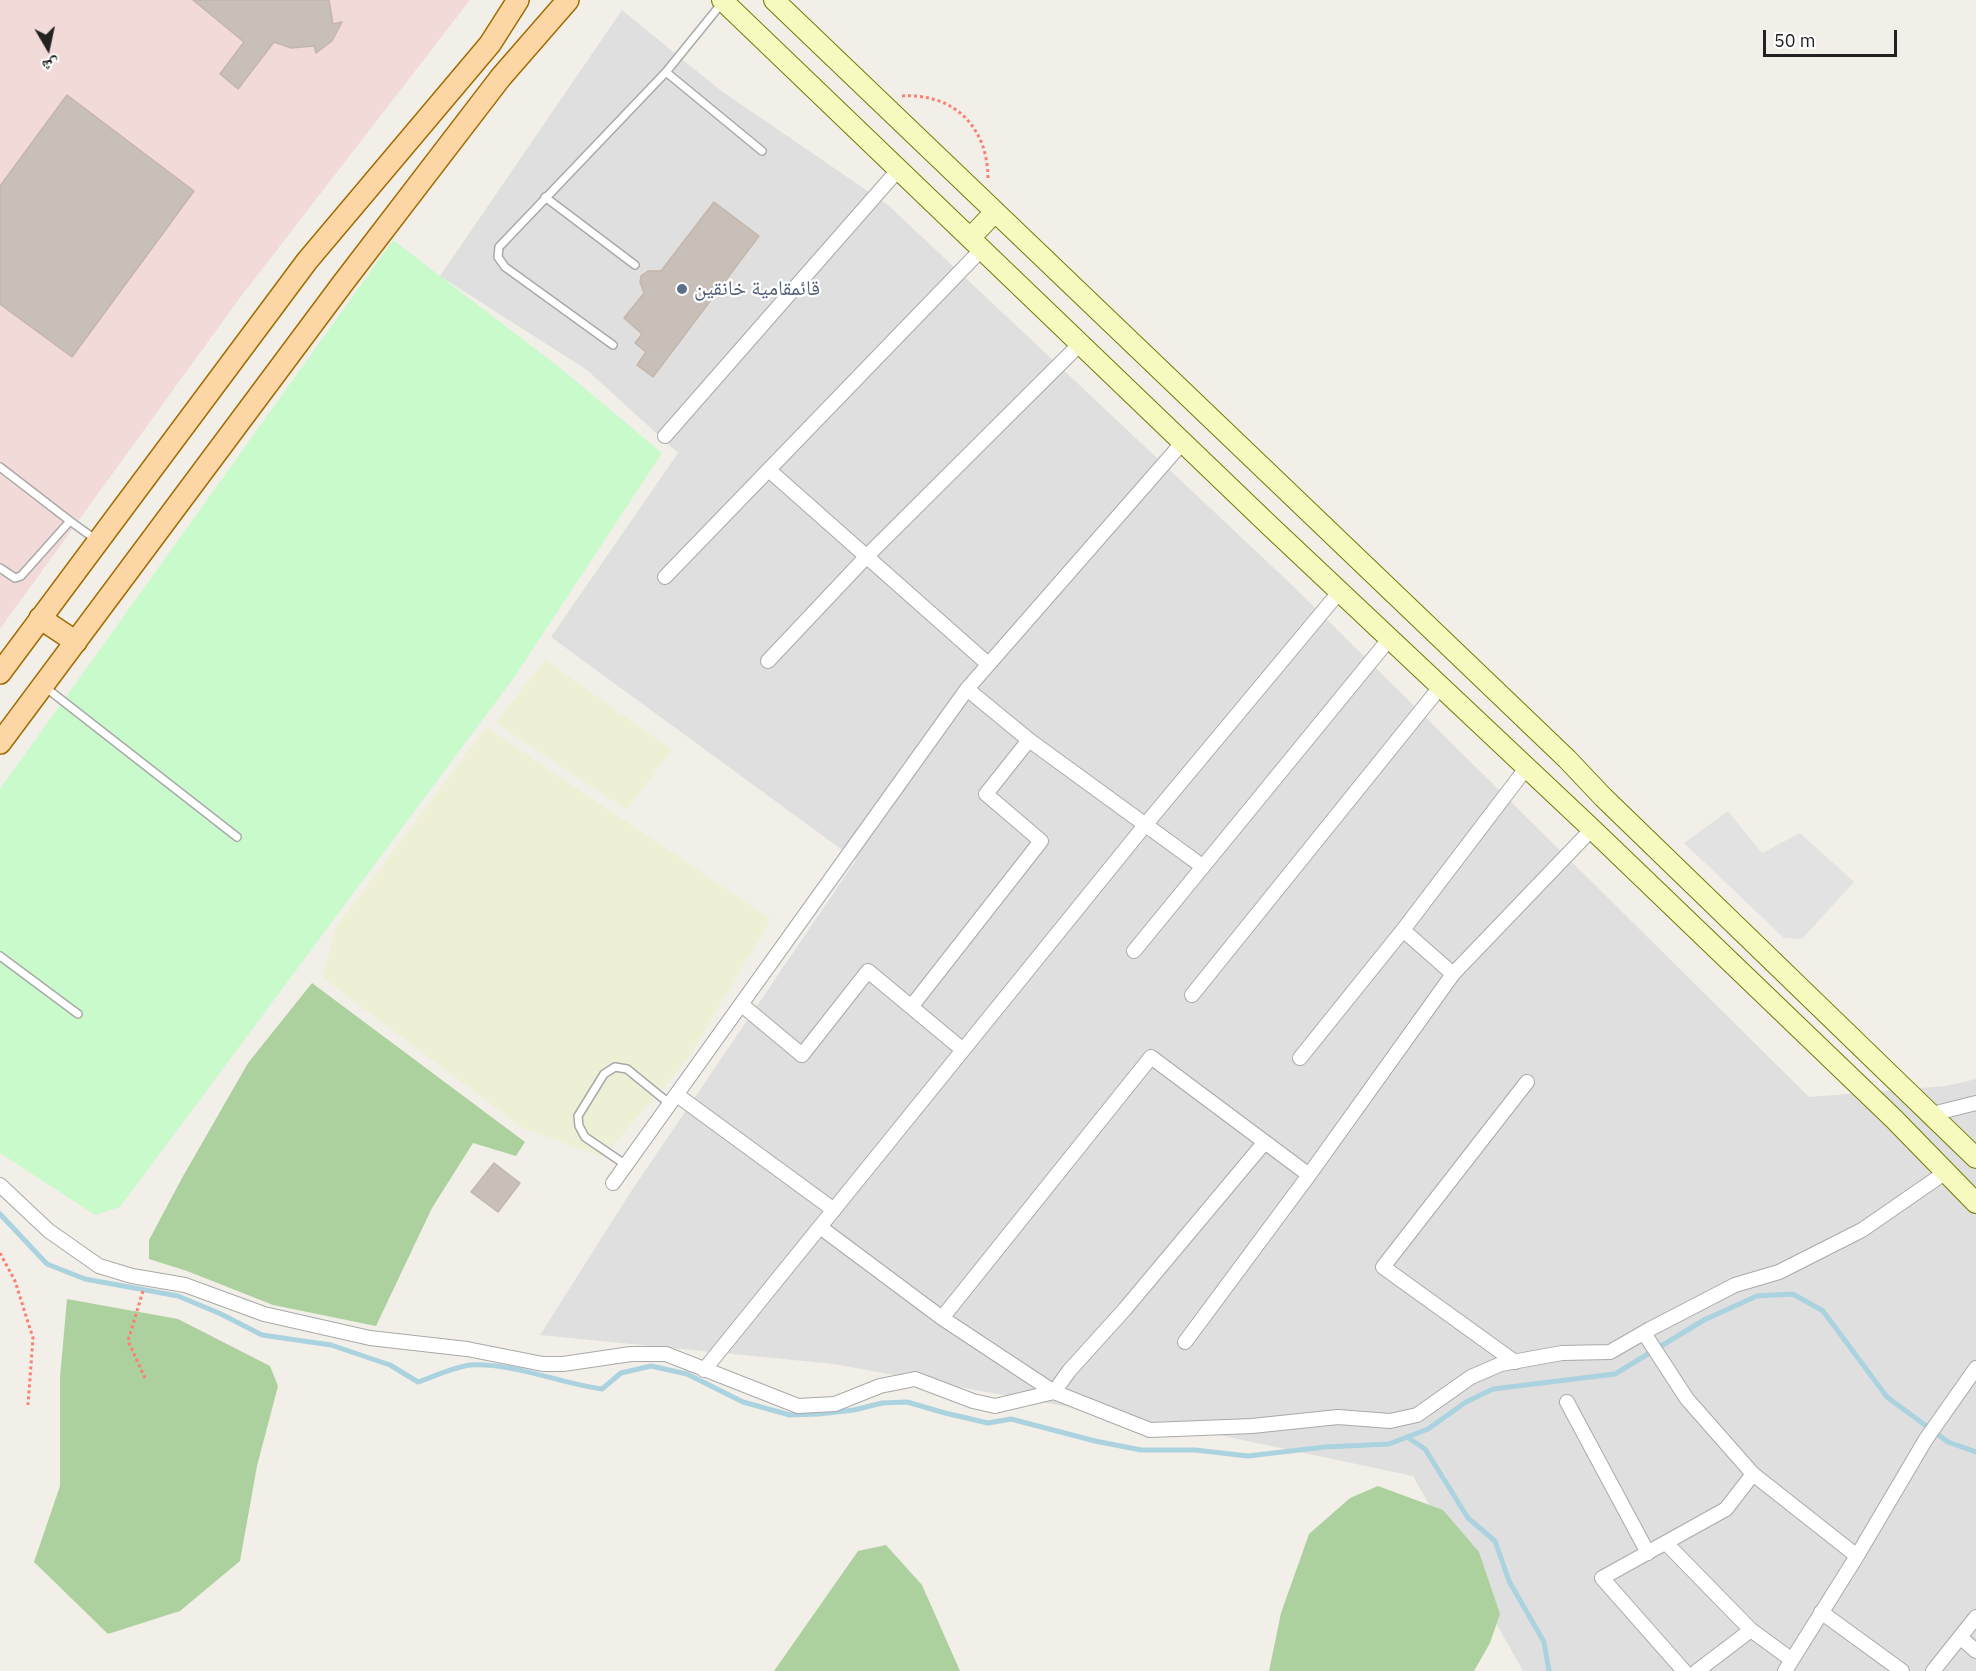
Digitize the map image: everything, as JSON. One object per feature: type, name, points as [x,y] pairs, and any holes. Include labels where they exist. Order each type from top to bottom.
[{"type":"main road","points":[[0,673],[307,261],[490,44],[519,0]]},
{"type":"main road","points":[[0,743],[343,283],[486,96],[568,0]]},
{"type":"main road","points":[[774,0],[1567,759],[1976,1158]]},
{"type":"main road","points":[[723,1],[1894,1119],[1976,1203]]},
{"type":"main road","points":[[976,244],[989,207]]},
{"type":"main road","points":[[40,618],[76,642]]},
{"type":"main road","points":[[1542,783],[1550,785],[1563,780],[1567,774],[1567,759]]},
{"type":"main road","points":[[1587,825],[1581,814],[1585,803],[1597,797],[1604,797]]},
{"type":"street","points":[[665,436],[898,170]]},
{"type":"street","points":[[666,577],[770,471],[976,244]]},
{"type":"street","points":[[768,661],[867,556],[1080,344]]},
{"type":"street","points":[[613,1183],[967,689],[1183,442]]},
{"type":"street","points":[[770,471],[988,664]]},
{"type":"street","points":[[705,1370],[1146,824],[1340,591]]},
{"type":"street","points":[[1134,951],[1390,638]]},
{"type":"street","points":[[1192,995],[1441,687]]},
{"type":"street","points":[[967,689],[1029,740],[1202,866]]},
{"type":"street","points":[[911,1007],[1041,841],[986,794],[1029,740]]},
{"type":"street","points":[[1300,1058],[1403,930],[1527,767]]},
{"type":"street","points":[[1185,1342],[1309,1175],[1453,974],[1587,825]]},
{"type":"street","points":[[1403,930],[1453,974]]},
{"type":"street","points":[[742,1005],[802,1055],[868,971],[963,1050]]},
{"type":"street","points":[[942,1318],[1151,1057],[1309,1175]]},
{"type":"street","points":[[1515,1362],[1383,1267],[1527,1083]]},
{"type":"street","points":[[674,1099],[834,1210]]},
{"type":"street","points":[[1932,1114],[1976,1103]]},
{"type":"street","points":[[0,1185],[49,1232],[99,1266],[132,1276],[185,1284],[264,1314],[370,1338],[467,1348],[543,1364],[563,1364],[631,1354],[666,1354],[798,1406],[835,1404],[880,1386],[915,1379],[973,1401],[996,1407],[1054,1392],[1069,1371],[1125,1309],[1264,1143]]},
{"type":"street","points":[[820,1227],[942,1318],[1054,1392],[1150,1430],[1252,1426],[1338,1417],[1390,1421],[1417,1415],[1471,1377],[1501,1364],[1562,1353],[1611,1352],[1646,1336],[1735,1286],[1779,1272],[1862,1230],[1946,1172]]},
{"type":"street","points":[[1646,1336],[1687,1399],[1753,1474],[1857,1556]]},
{"type":"street","points":[[1666,1543],[1788,1665],[1857,1556],[1926,1439],[1976,1368]]},
{"type":"street","points":[[1567,1402],[1648,1553]]},
{"type":"street","points":[[1684,1671],[1602,1578],[1726,1509],[1753,1474]]},
{"type":"street","points":[[1821,1612],[1902,1671]]},
{"type":"street","points":[[1932,1671],[1976,1617]]},
{"type":"street","points":[[1697,1671],[1751,1630]]},
{"type":"street","points":[[1960,1637],[1976,1651]]},
{"type":"lane","points":[[613,345],[506,267],[498,257],[499,247],[666,72],[723,1]]},
{"type":"lane","points":[[666,72],[762,152]]},
{"type":"lane","points":[[545,197],[635,265]]},
{"type":"lane","points":[[0,467],[98,541]]},
{"type":"lane","points":[[0,568],[9,576],[15,578],[21,576],[70,521]]},
{"type":"lane","points":[[43,686],[237,837]]},
{"type":"lane","points":[[0,957],[78,1014]]},
{"type":"lane","points":[[626,1165],[585,1137],[579,1126],[578,1116],[604,1074],[615,1067],[627,1069],[674,1099]]},
{"type":"path","points":[[880,102],[901,96],[928,97],[948,105],[965,117],[981,139],[986,152],[989,207]]},
{"type":"path","points":[[0,1253],[15,1281],[33,1338],[28,1405]]},
{"type":"path","points":[[139,1305],[128,1341],[145,1378]]},
{"type":"shaded area","points":[[0,0],[470,0],[239,299],[0,629]]},
{"type":"shaded area","points":[[622,10],[720,90],[888,205],[1293,586],[1809,1097],[1946,1086],[1976,1079],[1976,1671],[1523,1671],[1413,1476],[1200,1431],[834,1364],[540,1335],[632,1190],[856,860],[551,637],[678,453],[587,370],[440,276]]},
{"type":"shaded area","points":[[1728,811],[1762,853],[1800,833],[1854,882],[1802,939],[1784,938],[1684,843]]},
{"type":"green space","points":[[393,240],[564,371],[662,453],[515,676],[120,1207],[95,1215],[0,1153],[0,789]]},
{"type":"green space","points":[[545,659],[672,750],[627,810],[496,723]]},
{"type":"green space","points":[[486,727],[771,919],[688,1059],[603,1157],[522,1128],[322,977],[336,927]]},
{"type":"green space","points":[[312,983],[525,1142],[516,1156],[473,1143],[432,1208],[376,1326],[273,1305],[187,1271],[149,1259],[149,1240],[248,1063]]},
{"type":"green space","points":[[67,1299],[178,1319],[270,1366],[278,1386],[257,1466],[240,1561],[180,1611],[108,1634],[34,1562],[60,1486],[60,1377]]},
{"type":"green space","points":[[1378,1486],[1443,1510],[1479,1552],[1500,1614],[1490,1643],[1474,1671],[1269,1671],[1281,1613],[1309,1534],[1350,1498]]},
{"type":"green space","points":[[886,1545],[922,1585],[960,1671],[774,1671],[858,1551]]},
{"type":"building","points":[[193,0],[329,0],[333,24],[342,22],[332,41],[316,53],[314,46],[291,48],[274,42],[238,89],[220,74],[244,42]]},
{"type":"building","points":[[67,95],[194,191],[72,357],[0,304],[0,186]]},
{"type":"building","name":"قائمقامية خانقين","points":[[714,202],[759,236],[653,377],[637,365],[646,352],[635,343],[642,334],[624,318],[644,293],[640,282],[641,276],[648,271],[661,271]]},
{"type":"building","points":[[494,1163],[520,1183],[498,1212],[471,1192]]},
{"type":"waterway","points":[[0,1214],[47,1264],[85,1279],[178,1296],[262,1335],[331,1345],[390,1365],[418,1382],[458,1367],[487,1365],[520,1370],[602,1389],[621,1373],[651,1366],[687,1374],[743,1402],[790,1415],[819,1414],[854,1410],[882,1403],[907,1402],[988,1423],[1011,1419],[1095,1441],[1141,1450],[1195,1450],[1248,1456],[1325,1447],[1389,1444],[1428,1429],[1466,1402],[1493,1389],[1615,1374],[1704,1320],[1757,1296],[1793,1294],[1823,1311],[1887,1397],[1948,1442],[1976,1452]]},
{"type":"waterway","points":[[1407,1437],[1425,1449],[1468,1518],[1495,1541],[1509,1581],[1544,1642],[1549,1671]]},
{"type":"place","name":"قائمقامية خانقين","points":[[682,289]]}]
